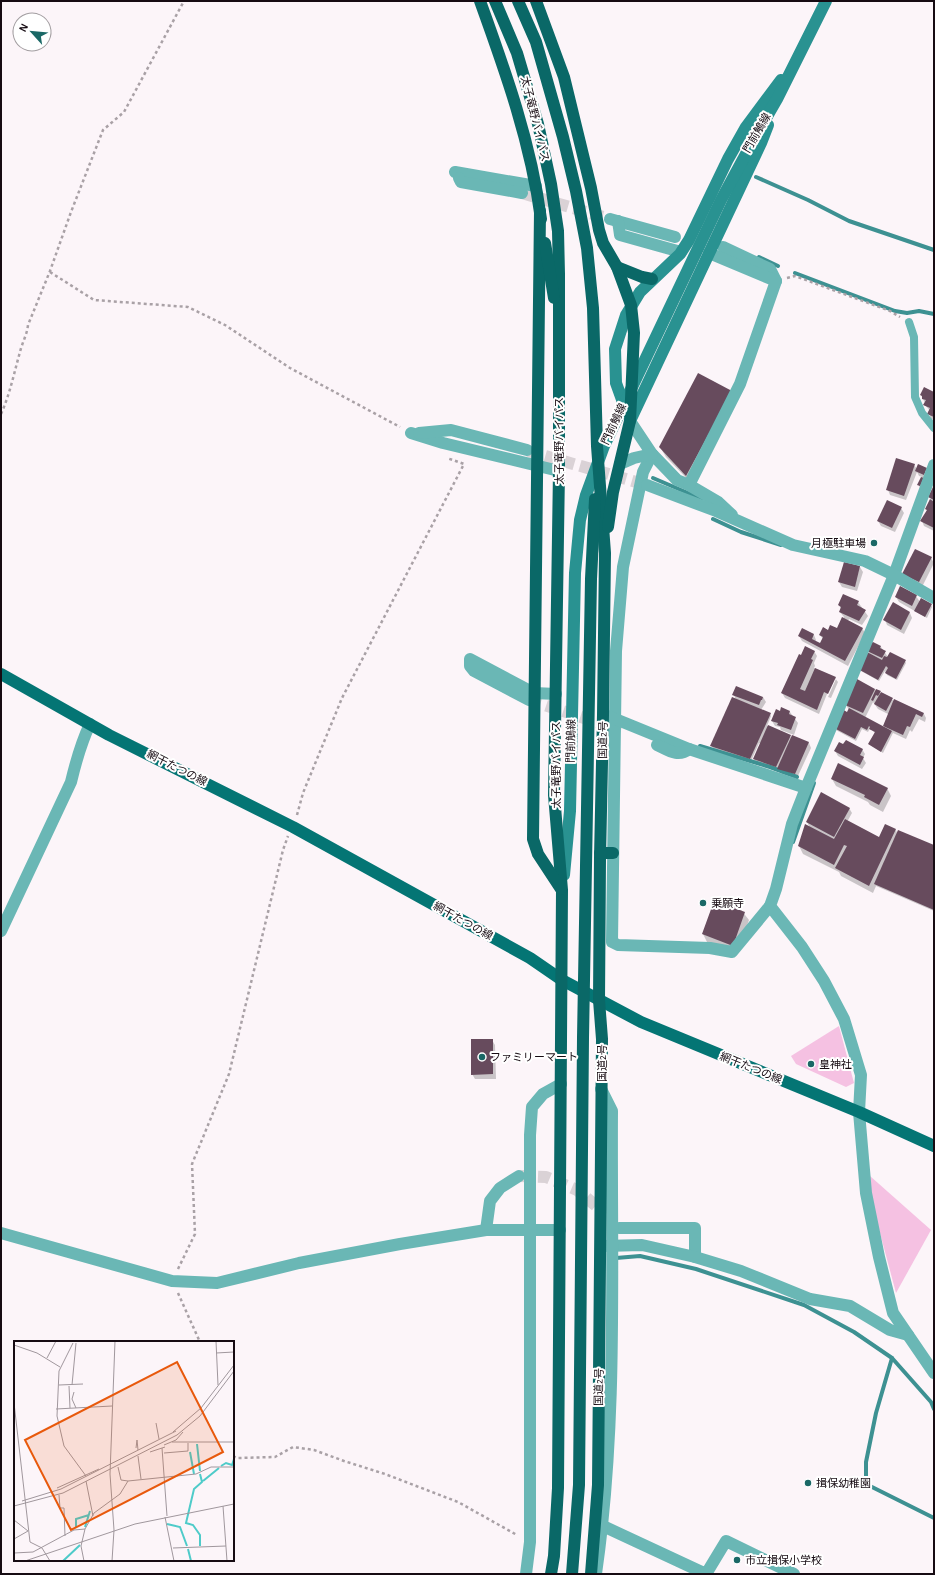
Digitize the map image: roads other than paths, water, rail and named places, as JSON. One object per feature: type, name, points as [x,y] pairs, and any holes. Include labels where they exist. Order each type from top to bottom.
[{"type":"highway","points":[[480,1],[512,91],[522,124],[536,186],[549,273],[560,329]]},
{"type":"highway","name":"太子竜野バイパス","points":[[495,1],[517,53],[538,124],[551,184],[558,231],[560,329],[559,471],[554,795],[562,890]]},
{"type":"highway","name":"太子竜野バイパス","points":[[518,1],[536,42],[561,130],[576,191],[587,248],[593,308],[597,446],[605,553]]},
{"type":"highway","points":[[536,1],[564,77],[590,181],[601,236],[609,254],[618,267],[631,305],[634,333],[630,421],[613,492],[605,553]]},
{"type":"highway","points":[[540,211],[532,696],[533,839],[538,854],[562,890],[558,1488],[554,1556],[551,1574]]},
{"type":"highway","points":[[618,267],[642,277],[652,279]]},
{"type":"highway","points":[[572,1574],[580,1484],[585,941],[591,578],[597,446]]},
{"type":"highway","name":"国道2号","points":[[591,1574],[598,1485],[606,1246],[602,1039],[599,1000],[600,853],[609,716],[610,653],[605,553]]},
{"type":"highway","points":[[600,853],[613,854]]},
{"type":"main road","name":"門前鵤線","points":[[562,890],[570,811],[572,646],[577,543],[586,495],[604,446],[720,200],[778,99],[826,1]]},
{"type":"main road","points":[[630,421],[616,383],[615,349],[626,315],[640,292],[681,252],[689,240],[728,159],[746,127],[799,55]]},
{"type":"main road","points":[[630,421],[761,143],[778,99]]},
{"type":"main road","name":"網干たつの線","points":[[1,674],[90,724],[293,827],[530,958],[562,980],[641,1022],[859,1112],[934,1146]]},
{"type":"street","points":[[522,193],[462,182],[455,172],[536,186]]},
{"type":"street","points":[[675,237],[614,220],[620,235],[681,252]]},
{"type":"street","points":[[689,485],[740,384],[776,281],[770,269],[723,247]]},
{"type":"street","points":[[709,253],[776,281]]},
{"type":"street","points":[[630,421],[652,454],[677,480],[689,485],[718,502],[738,521]]},
{"type":"street","points":[[527,450],[451,430],[412,433],[443,443],[559,471]]},
{"type":"street","points":[[620,464],[634,458],[652,454]]},
{"type":"street","points":[[610,653],[623,567],[643,472],[652,454]]},
{"type":"street","points":[[806,788],[689,749],[609,716],[613,854],[612,942],[618,945],[710,948],[732,952],[770,906],[776,889],[792,824],[894,575],[934,465]]},
{"type":"street","points":[[647,485],[738,521],[793,546],[865,561],[894,575],[934,598]]},
{"type":"street","points":[[532,696],[556,694]]},
{"type":"street","points":[[1,931],[72,782],[76,761],[83,739],[90,724]]},
{"type":"street","points":[[621,730],[677,754],[681,754],[689,749]]},
{"type":"street","points":[[770,906],[806,953],[844,1018],[860,1075],[859,1112],[866,1193],[879,1257],[893,1313],[934,1372]]},
{"type":"street","points":[[526,1574],[530,1542],[530,1135],[532,1107],[543,1094],[561,1084]]},
{"type":"street","points":[[486,1230],[490,1201],[500,1188],[519,1176]]},
{"type":"street","points":[[619,1228],[695,1228],[695,1257]]},
{"type":"street","points":[[1,1233],[172,1281],[217,1283],[299,1263],[486,1230],[560,1230]]},
{"type":"street","points":[[596,1574],[603,1526],[611,1382],[606,1246],[642,1245],[695,1257],[741,1272],[810,1299],[850,1306],[890,1330],[908,1335]]},
{"type":"street","points":[[603,1526],[706,1574],[726,1541],[794,1574]]},
{"type":"lane","points":[[909,322],[914,337],[915,397],[922,413],[934,428]]},
{"type":"waterway","points":[[756,177],[808,200],[849,221],[934,250]]},
{"type":"waterway","points":[[759,257],[778,266]]},
{"type":"waterway","points":[[795,273],[895,311],[907,313],[919,311],[934,314]]},
{"type":"waterway","points":[[653,478],[702,499]]},
{"type":"waterway","points":[[713,519],[741,532],[781,545]]},
{"type":"waterway","points":[[700,746],[770,767],[797,777]]},
{"type":"waterway","points":[[793,842],[813,783]]},
{"type":"waterway","points":[[616,1258],[640,1256],[696,1269],[804,1305],[854,1332],[892,1358],[931,1402],[934,1409]]},
{"type":"waterway","points":[[892,1358],[876,1413],[866,1462],[866,1484],[934,1518]]},
{"type":"tunnel","points":[[522,193],[610,219]]},
{"type":"tunnel","points":[[528,451],[647,485]]},
{"type":"tunnel","points":[[529,700],[621,730]]},
{"type":"tunnel","points":[[520,1176],[546,1177],[577,1190],[606,1214]]},
{"type":"place","name":"月極駐車場","points":[[874,543]]},
{"type":"place","name":"乗願寺","points":[[703,903]]},
{"type":"place","name":"ファミリーマート","points":[[482,1057]]},
{"type":"place","name":"皇神社","points":[[811,1064]]},
{"type":"place","name":"揖保幼稚園","points":[[808,1483]]},
{"type":"place","name":"市立揖保小学校","points":[[737,1560]]}]
